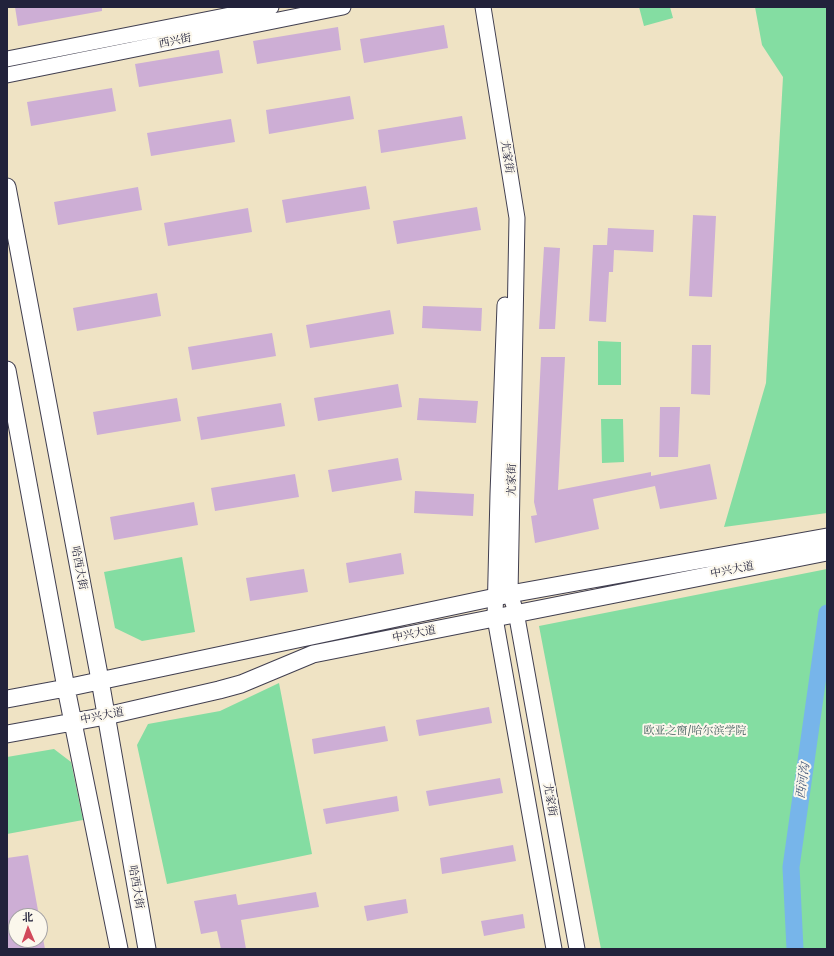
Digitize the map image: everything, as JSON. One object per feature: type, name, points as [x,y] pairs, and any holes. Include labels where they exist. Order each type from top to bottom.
[{"type":"main road","name":"西兴街","points":[[7,59],[271,7]]},
{"type":"main road","name":"西兴街","points":[[7,75],[343,7]]},
{"type":"main road","name":"尤家街","points":[[475,7],[509,219],[498,494],[503,595],[516,612],[577,949]]},
{"type":"main road","name":"尤家街","points":[[483,7],[517,218],[503,595],[495,618],[554,949]]},
{"type":"main road","name":"哈西大街","points":[[7,187],[100,680],[147,949]]},
{"type":"main road","points":[[7,370],[66,688],[74,721],[119,949]]},
{"type":"main road","name":"中兴大道","points":[[7,734],[106,716],[240,684],[313,654],[495,618],[516,612],[803,549],[827,537]]},
{"type":"main road","name":"中兴大道","points":[[7,698],[66,688],[503,595],[803,549],[827,552]]},
{"type":"green space","points":[[639,7],[670,7],[673,18],[644,26]]},
{"type":"green space","points":[[755,7],[827,7],[827,513],[724,527],[766,383],[783,77],[762,45]]},
{"type":"green space","points":[[598,341],[621,342],[621,385],[598,385]]},
{"type":"green space","points":[[601,419],[623,419],[624,462],[602,463]]},
{"type":"green space","points":[[182,557],[195,632],[142,641],[115,628],[104,572]]},
{"type":"green space","name":"欧亚之窗/哈尔滨学院","points":[[827,569],[827,949],[601,949],[539,626]]},
{"type":"green space","points":[[279,683],[312,854],[167,884],[137,745],[148,724],[220,711]]},
{"type":"green space","points":[[54,749],[71,762],[83,820],[7,834],[7,757]]},
{"type":"building","points":[[15,7],[102,7],[102,11],[18,26]]},
{"type":"building","points":[[444,25],[448,48],[364,63],[360,39]]},
{"type":"building","points":[[338,27],[341,50],[257,64],[253,41]]},
{"type":"building","points":[[219,50],[223,73],[139,87],[135,64]]},
{"type":"building","points":[[112,88],[116,111],[31,126],[27,102]]},
{"type":"building","points":[[350,96],[354,119],[269,134],[266,110]]},
{"type":"building","points":[[462,116],[466,139],[381,153],[378,130]]},
{"type":"building","points":[[231,119],[235,142],[151,156],[147,133]]},
{"type":"building","points":[[366,186],[370,209],[286,223],[282,200]]},
{"type":"building","points":[[138,187],[142,210],[58,225],[54,202]]},
{"type":"building","points":[[477,207],[481,230],[397,244],[393,221]]},
{"type":"building","points":[[248,208],[252,232],[168,246],[164,223]]},
{"type":"building","points":[[693,215],[716,216],[712,297],[689,296]]},
{"type":"building","points":[[608,228],[654,230],[653,252],[614,250],[613,272],[609,272],[606,322],[589,321],[593,245],[607,245]]},
{"type":"building","points":[[544,247],[560,248],[555,329],[539,329]]},
{"type":"building","points":[[157,293],[161,316],[77,331],[73,308]]},
{"type":"building","points":[[423,306],[482,308],[481,331],[422,328]]},
{"type":"building","points":[[390,310],[394,334],[310,348],[306,325]]},
{"type":"building","points":[[272,333],[276,356],[192,370],[188,347]]},
{"type":"building","points":[[692,345],[711,345],[710,395],[691,394]]},
{"type":"building","points":[[541,357],[565,357],[558,490],[651,472],[651,476],[710,464],[717,499],[660,509],[655,486],[593,499],[599,529],[535,543],[531,516],[537,515],[534,502]]},
{"type":"building","points":[[398,384],[402,407],[318,421],[314,398]]},
{"type":"building","points":[[177,398],[181,421],[97,435],[93,412]]},
{"type":"building","points":[[419,398],[478,401],[476,423],[417,420]]},
{"type":"building","points":[[281,403],[285,426],[201,440],[197,417]]},
{"type":"building","points":[[660,407],[680,407],[678,457],[659,457]]},
{"type":"building","points":[[398,458],[402,480],[332,492],[328,470]]},
{"type":"building","points":[[295,474],[299,497],[215,511],[211,488]]},
{"type":"building","points":[[415,491],[474,494],[473,516],[414,513]]},
{"type":"building","points":[[194,502],[198,525],[114,540],[110,517]]},
{"type":"building","points":[[401,553],[404,574],[349,583],[346,563]]},
{"type":"building","points":[[304,569],[308,592],[250,601],[246,578]]},
{"type":"building","points":[[489,707],[492,723],[419,736],[416,720]]},
{"type":"building","points":[[385,726],[388,741],[314,754],[312,739]]},
{"type":"building","points":[[500,778],[503,793],[429,806],[426,791]]},
{"type":"building","points":[[397,796],[399,811],[326,824],[323,809]]},
{"type":"building","points":[[513,845],[516,861],[442,874],[440,858]]},
{"type":"building","points":[[28,855],[38,908],[8,908],[8,948],[45,949],[7,949],[7,858]]},
{"type":"building","points":[[316,892],[319,907],[241,920],[246,949],[221,949],[217,931],[201,934],[194,901],[236,894],[238,905]]},
{"type":"building","points":[[406,899],[408,913],[367,921],[364,906]]},
{"type":"building","points":[[523,914],[525,928],[484,936],[481,921]]},
{"type":"waterway","name":"西河沟","points":[[795,949],[791,867],[827,613]]}]
